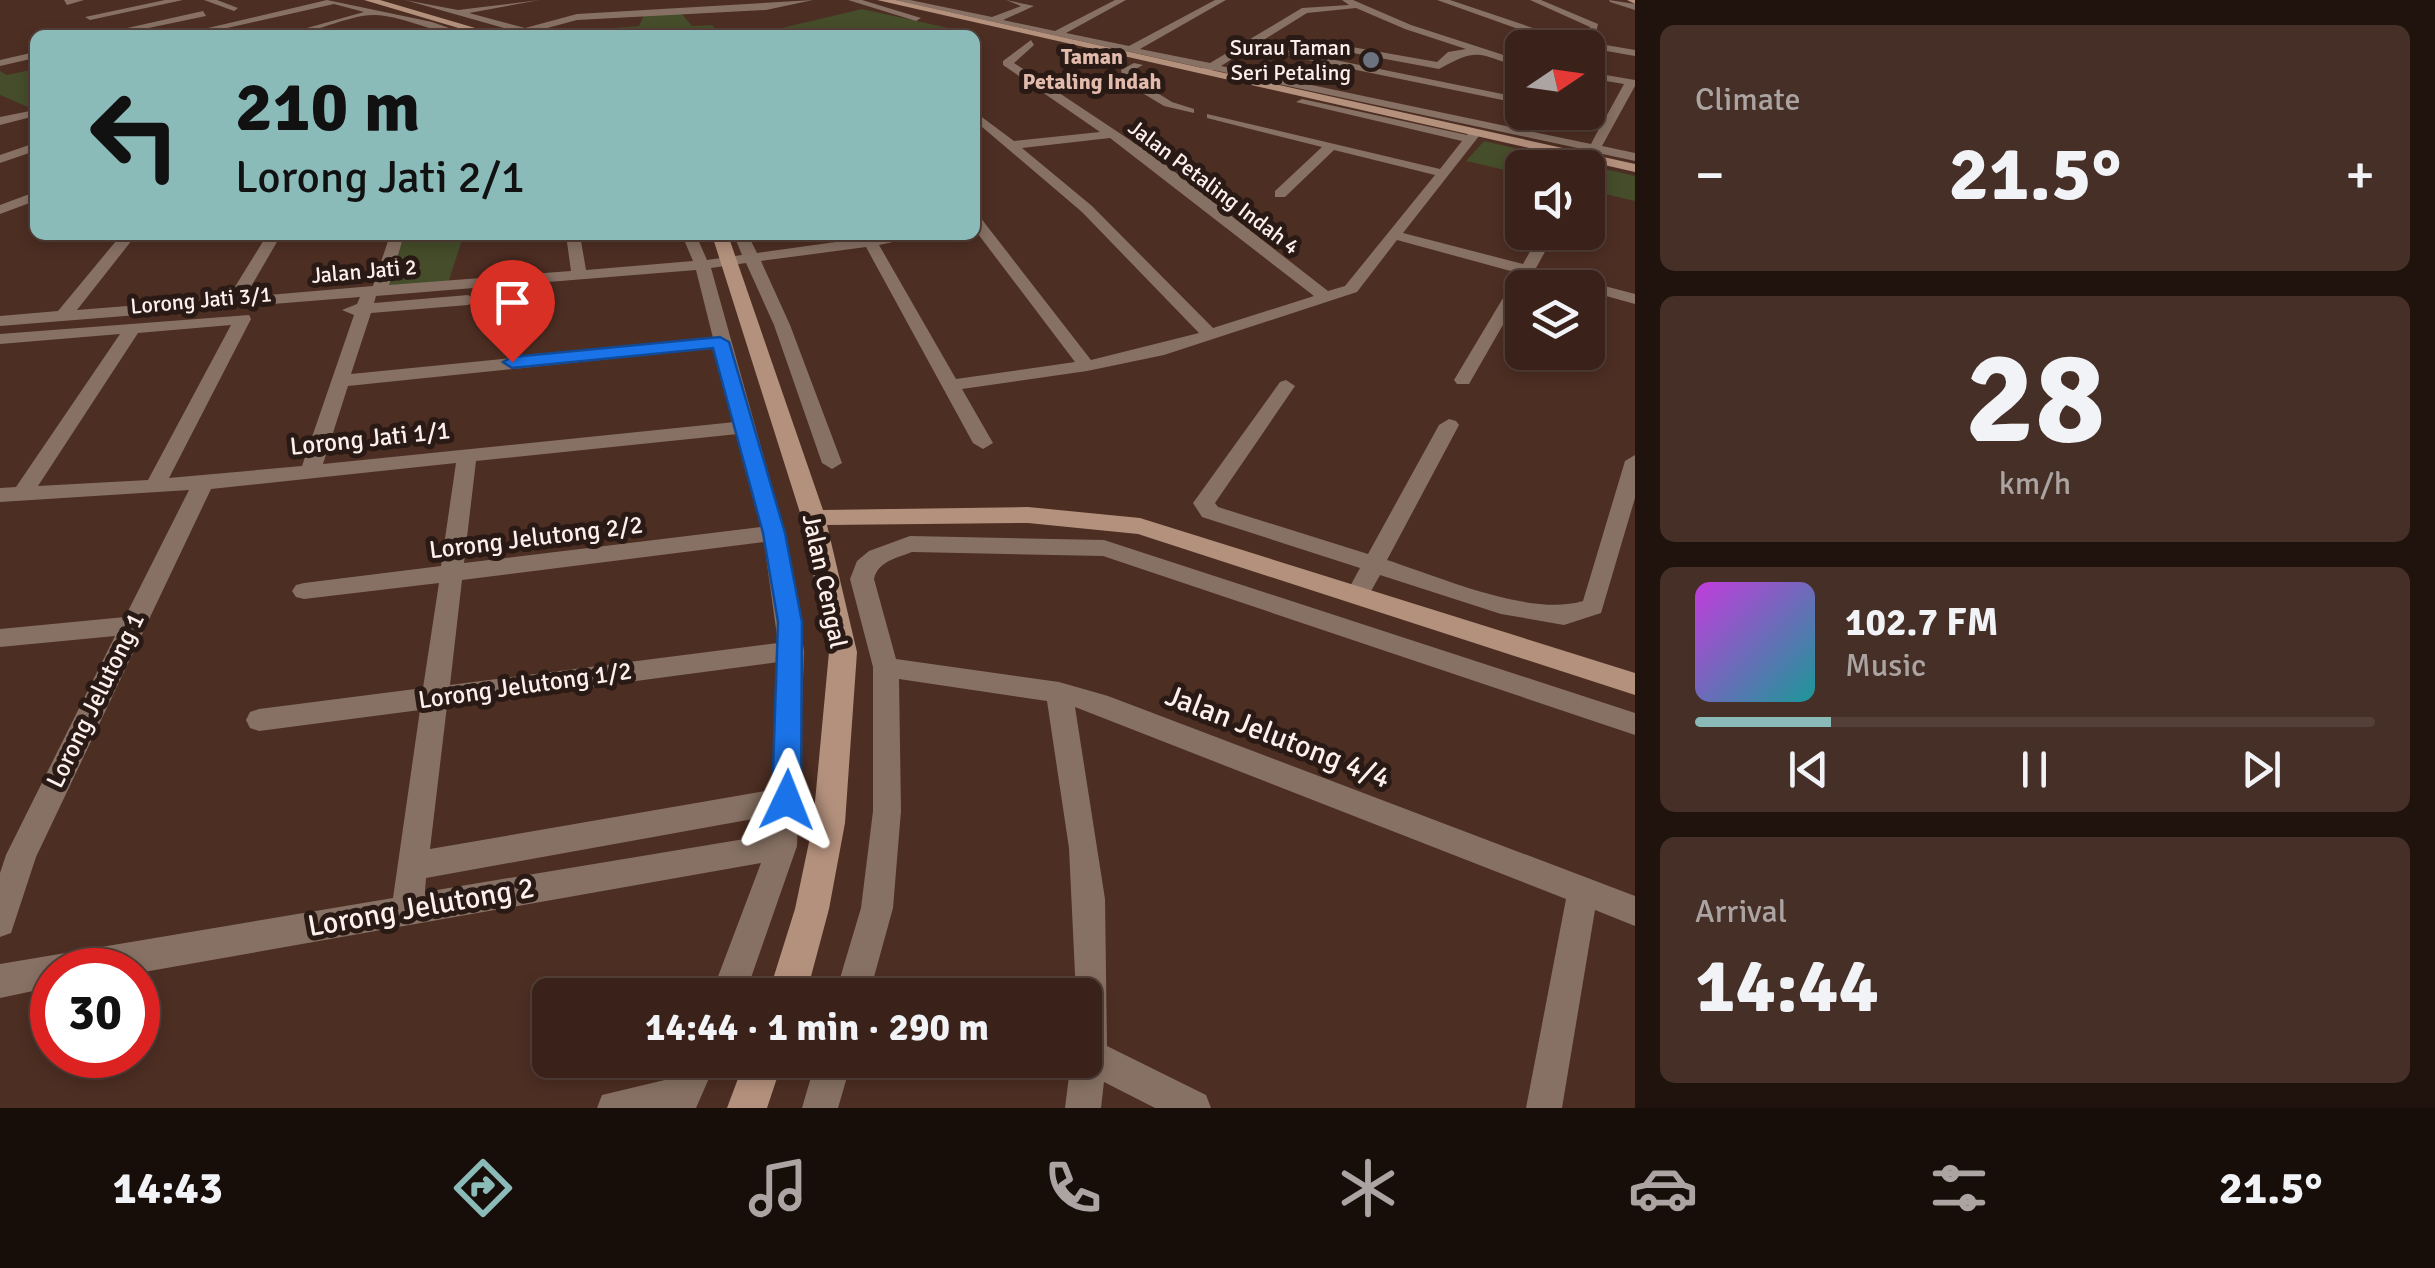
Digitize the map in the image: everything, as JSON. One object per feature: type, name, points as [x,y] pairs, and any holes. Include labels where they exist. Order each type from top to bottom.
[{"type":"street","points":[[67,2],[80,0]]},
{"type":"street","points":[[90,18],[179,0]]},
{"type":"street","points":[[208,0],[234,8]]},
{"type":"street","points":[[158,30],[300,0]]},
{"type":"street","points":[[369,0],[520,30]]},
{"type":"street","points":[[410,0],[484,30]]},
{"type":"street","points":[[416,30],[536,0]]},
{"type":"street","points":[[590,0],[592,16]]},
{"type":"street","points":[[529,30],[592,16],[766,7],[809,0]]},
{"type":"street","points":[[852,0],[974,28],[1207,70],[1578,150]]},
{"type":"street","points":[[898,0],[1130,50],[1472,136]]},
{"type":"street","points":[[994,20],[1030,6],[1010,0]]},
{"type":"street","points":[[1090,0],[1110,6]]},
{"type":"street","points":[[1056,34],[1122,0]]},
{"type":"street","points":[[1130,50],[1222,0]]},
{"type":"street","points":[[1441,0],[1529,30]]},
{"type":"street","points":[[1534,0],[1595,26],[1594,30]]},
{"type":"street","points":[[1613,0],[1634,3]]},
{"type":"street","points":[[864,5],[883,1],[1032,43],[1229,86]]},
{"type":"street","points":[[205,30],[326,2],[445,30]]},
{"type":"street","points":[[1207,70],[1305,10],[1349,3],[1505,61]]},
{"type":"street","points":[[125,30],[252,4]]},
{"type":"street","points":[[307,30],[377,12]]},
{"type":"street","points":[[1390,31],[1404,30]]},
{"type":"street","points":[[1336,63],[1364,41]]},
{"type":"street","name":"Jalan Petaling Indah 4","points":[[1032,43],[1006,63],[1111,134],[1324,296]]},
{"type":"street","points":[[1248,45],[1505,98]]},
{"type":"street","points":[[1605,48],[1635,52]]},
{"type":"street","points":[[1352,50],[1439,66],[1452,54],[1480,50]]},
{"type":"street","points":[[0,63],[30,57]]},
{"type":"street","points":[[1138,65],[1126,70],[1128,80],[1168,104],[1190,111]]},
{"type":"street","points":[[1594,150],[1631,84],[1605,79]]},
{"type":"street","points":[[1497,96],[1505,86]]},
{"type":"street","points":[[1298,101],[1472,136],[1571,150]]},
{"type":"street","points":[[0,122],[29,113]]},
{"type":"street","points":[[1210,116],[1442,173]]},
{"type":"street","points":[[1605,118],[1610,119]]},
{"type":"street","points":[[980,119],[1087,209],[1209,334]]},
{"type":"street","points":[[1014,145],[1111,134]]},
{"type":"street","points":[[951,385],[1087,366],[1164,350],[1351,289],[1472,136]]},
{"type":"street","points":[[1280,194],[1331,146]]},
{"type":"street","points":[[0,159],[30,150]]},
{"type":"street","points":[[1605,155],[1635,158]]},
{"type":"street","points":[[1605,158],[1635,168]]},
{"type":"street","points":[[0,210],[30,198]]},
{"type":"street","points":[[980,227],[1087,366]]},
{"type":"street","points":[[1394,235],[1528,270],[1539,250]]},
{"type":"street","points":[[67,310],[125,240]]},
{"type":"street","points":[[154,488],[271,240]]},
{"type":"street","points":[[310,472],[340,381],[395,240]]},
{"type":"street","points":[[573,240],[580,276]]},
{"type":"street","points":[[690,240],[704,273],[774,533],[792,651],[785,824],[734,978]]},
{"type":"street","name":"Jalan Cengal","points":[[722,240],[814,519],[843,652],[829,823],[812,909],[791,978]]},
{"type":"street","points":[[744,240],[832,463]]},
{"type":"street","points":[[731,262],[884,240]]},
{"type":"street","points":[[871,242],[983,444]]},
{"type":"street","name":"Jalan Jati 2","points":[[374,293],[580,276],[704,273],[731,262]]},
{"type":"street","name":"Lorong Jati 3/1","points":[[0,338],[133,328],[238,305],[704,273]]},
{"type":"street","points":[[1605,291],[1635,299]]},
{"type":"street","points":[[0,321],[67,310],[238,305],[374,293]]},
{"type":"street","points":[[1464,380],[1505,310]]},
{"type":"street","points":[[11,494],[133,328]]},
{"type":"street","points":[[0,361],[20,337]]},
{"type":"street","points":[[340,381],[720,342]]},
{"type":"street","points":[[1286,386],[1204,503],[1210,512],[1501,605],[1564,616],[1593,607],[1635,460]]},
{"type":"street","points":[[1358,594],[1449,426]]},
{"type":"street","name":"Lorong Jati 1/1","points":[[11,494],[154,488],[745,427]]},
{"type":"street","points":[[408,909],[467,456]]},
{"type":"street","name":"Lorong Jelutong 1","points":[[0,922],[21,855],[130,626],[204,483]]},
{"type":"street","points":[[814,519],[841,514],[1094,518],[1181,537],[1635,684]]},
{"type":"street","name":"Lorong Jelutong 2/2","points":[[304,591],[454,576],[774,533]]},
{"type":"street","points":[[857,978],[877,908],[887,811],[886,667],[862,579],[865,567],[877,556],[910,544],[1104,548],[1635,724]]},
{"type":"street","points":[[0,638],[130,626]]},
{"type":"street","points":[[1518,649],[1518,685]]},
{"type":"street","name":"Lorong Jelutong 1/2","points":[[259,720],[792,651]]},
{"type":"street","name":"Jalan Jelutong 4/4","points":[[886,667],[1059,692],[1184,735],[1635,911]]},
{"type":"street","points":[[1059,692],[1084,833],[1094,940],[1093,978]]},
{"type":"street","points":[[413,866],[785,824],[829,823]]},
{"type":"street","name":"Lorong Jelutong 2","points":[[160,953],[408,909],[785,824]]},
{"type":"street","points":[[1544,1108],[1583,891]]},
{"type":"street","points":[[0,981],[30,976]]},
{"type":"street","points":[[1102,1061],[1192,1108]]},
{"type":"street","points":[[614,1108],[681,1101],[691,1078]]},
{"type":"street","points":[[747,1108],[758,1078]]},
{"type":"street","points":[[820,1108],[829,1078]]},
{"type":"street","points":[[1083,1108],[1088,1078]]},
{"type":"green space","points":[[862,9],[957,30],[885,28],[773,30]]},
{"type":"green space","points":[[681,13],[692,26],[712,25],[717,30],[589,30],[639,26],[644,15]]},
{"type":"green space","points":[[30,70],[30,108],[0,95],[0,71],[7,75]]},
{"type":"green space","points":[[1484,141],[1523,150],[1505,150],[1505,170],[1466,161]]},
{"type":"green space","points":[[1605,169],[1635,176],[1635,201],[1605,194]]},
{"type":"green space","points":[[402,240],[462,240],[448,283],[386,288]]},
{"type":"place","name":"Surau Taman Seri Petaling","points":[[1371,60]]},
{"type":"district","name":"Taman Petaling Indah","points":[[1092,68]]},
{"type":"route","points":[[512,362],[720,342],[774,533],[790,622],[787,800]]}]
